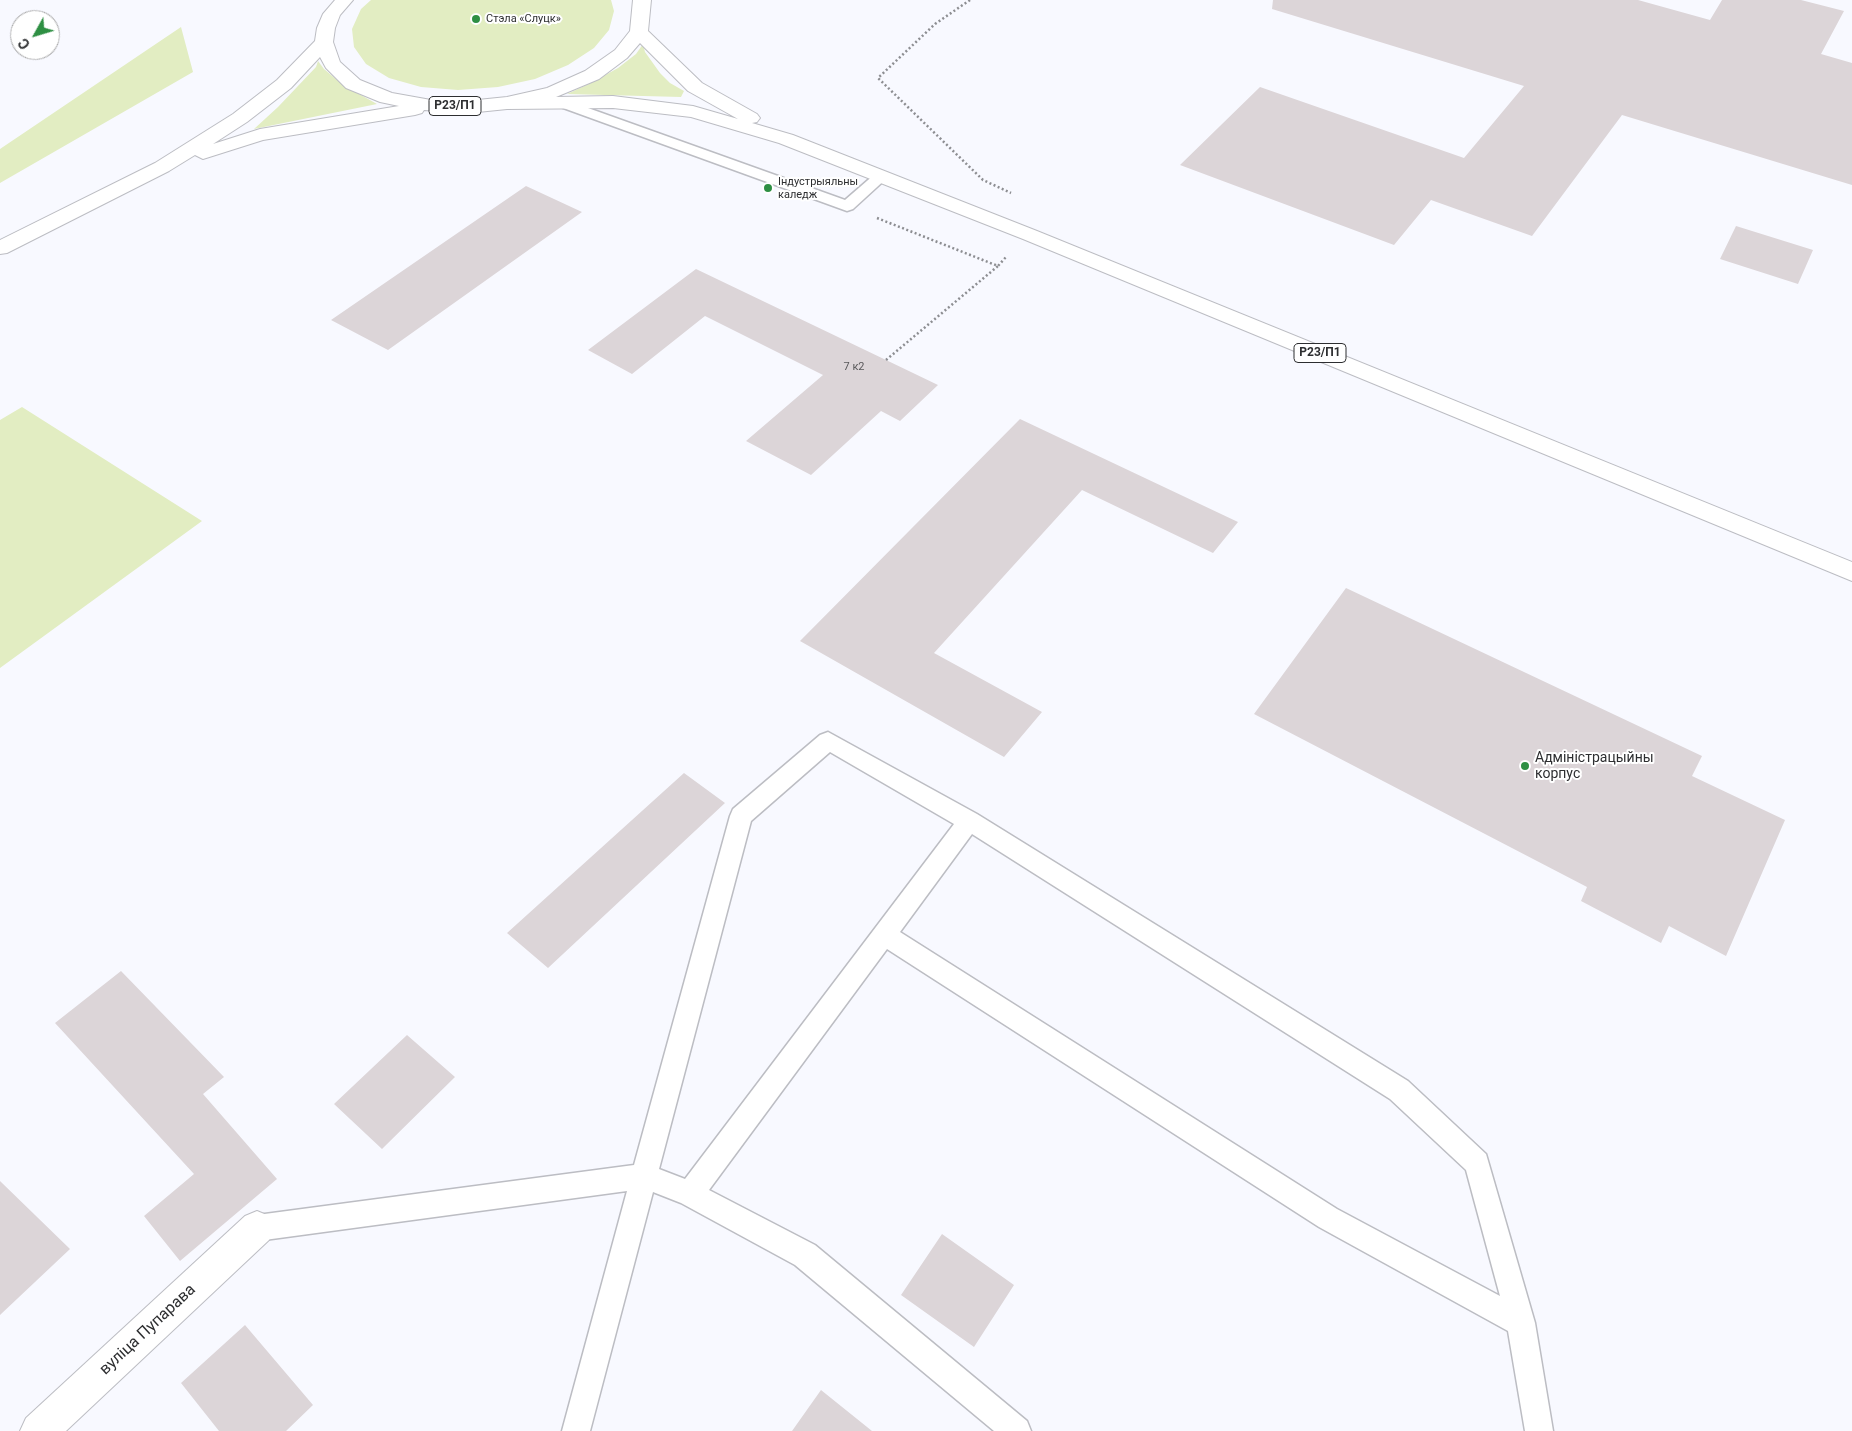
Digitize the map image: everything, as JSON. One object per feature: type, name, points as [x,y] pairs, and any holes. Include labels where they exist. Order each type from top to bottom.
[{"type":"main road","name":"Р23/П1","points":[[344,0],[334,7],[326,28],[324,42],[332,64],[353,84],[387,98],[431,106],[468,107],[507,103],[613,102],[692,112],[786,139],[1030,235],[1852,572]]},
{"type":"main road","name":"Р23/П1","points":[[507,103],[553,92],[592,75],[621,54],[639,32],[644,3],[642,0]]},
{"type":"main road","name":"Р23/П1","points":[[639,32],[696,87],[786,139]]},
{"type":"main road","name":"Р23/П1","points":[[0,248],[162,167],[240,118],[277,90],[324,42]]},
{"type":"main road","name":"Р23/П1","points":[[162,167],[260,135],[431,106]]},
{"type":"main road","name":"вуліца Пупарава","points":[[39,1431],[258,1228]]},
{"type":"lane","points":[[560,102],[847,206],[880,177]]},
{"type":"lane","points":[[576,1431],[646,1176],[741,816],[828,741],[969,821],[1399,1090],[1477,1164],[1521,1323],[1539,1431]]},
{"type":"lane","points":[[690,1194],[969,821]]},
{"type":"lane","points":[[884,934],[1328,1218],[1521,1323]]},
{"type":"lane","points":[[258,1228],[646,1176],[690,1194],[805,1255],[1017,1431]]},
{"type":"path","points":[[970,0],[936,24],[878,78],[983,180],[1019,197]]},
{"type":"path","points":[[847,206],[998,266]]},
{"type":"path","points":[[886,360],[998,266],[1030,235]]},
{"type":"green space","points":[[371,0],[611,0],[614,11],[609,30],[594,48],[568,65],[535,79],[498,87],[458,90],[421,87],[389,78],[366,64],[354,47],[352,29],[361,9]]},
{"type":"green space","points":[[181,27],[193,72],[0,183],[0,149]]},
{"type":"green space","points":[[643,44],[645,52],[660,73],[670,83],[684,91],[681,97],[567,94],[618,68],[636,54]]},
{"type":"green space","points":[[318,61],[324,69],[343,85],[377,104],[254,129],[316,67]]},
{"type":"green space","points":[[22,407],[202,521],[0,668],[0,420]]},
{"type":"building","points":[[1273,0],[1638,0],[1710,20],[1722,0],[1801,0],[1844,11],[1821,54],[1852,63],[1852,185],[1622,115],[1532,236],[1431,200],[1394,245],[1180,165],[1260,87],[1464,158],[1524,86],[1272,9]]},
{"type":"building","points":[[526,186],[582,212],[388,350],[331,320]]},
{"type":"building","points":[[1736,226],[1813,250],[1798,284],[1720,259]]},
{"type":"building","points":[[696,269],[938,385],[900,421],[881,411],[811,475],[746,441],[823,375],[705,316],[632,374],[588,350]]},
{"type":"building","points":[[1020,419],[1238,522],[1213,553],[1082,490],[934,653],[1042,712],[1004,757],[800,641]]},
{"type":"building","name":"Адміністрацыйны корпус","points":[[1346,588],[1702,756],[1692,776],[1785,820],[1726,956],[1669,926],[1661,943],[1581,901],[1587,887],[1254,714]]},
{"type":"building","points":[[684,773],[725,803],[548,968],[507,933]]},
{"type":"building","points":[[121,971],[224,1077],[203,1094],[277,1179],[180,1261],[144,1216],[194,1174],[55,1023]]},
{"type":"building","points":[[407,1035],[455,1077],[382,1149],[334,1104]]},
{"type":"building","points":[[0,1181],[70,1249],[0,1315]]},
{"type":"building","points":[[942,1234],[1014,1285],[974,1347],[901,1295]]},
{"type":"building","points":[[245,1325],[313,1405],[286,1431],[219,1431],[181,1383]]},
{"type":"building","points":[[821,1390],[872,1431],[792,1431]]},
{"type":"place","name":"Стэла «Слуцк»","points":[[476,19]]},
{"type":"place","name":"Індустрыяльны каледж","points":[[768,188]]},
{"type":"place","name":"Адміністрацыйны корпус","points":[[1525,766]]}]
